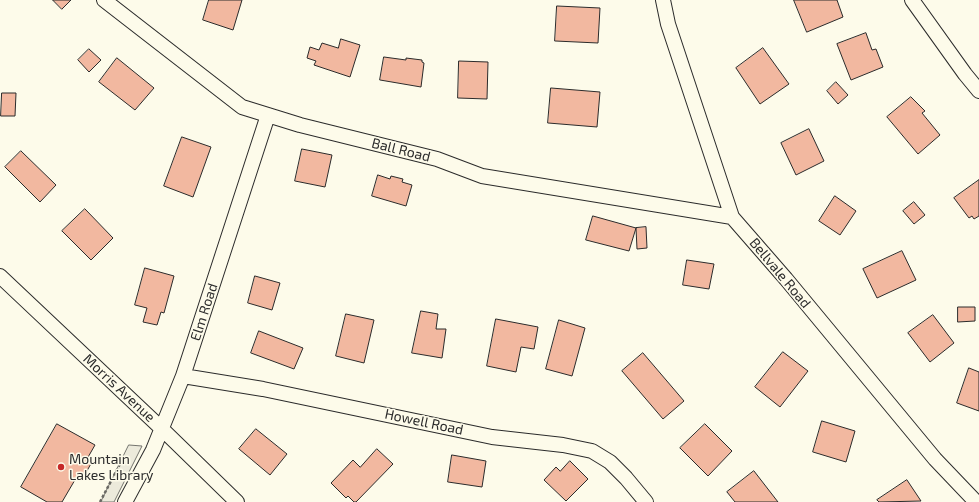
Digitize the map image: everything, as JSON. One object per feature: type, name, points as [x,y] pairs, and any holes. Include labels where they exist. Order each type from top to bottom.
[{"type":"street","name":"Ball Road","points":[[104,0],[242,107],[300,125],[438,159],[482,176],[732,217]]},
{"type":"street","name":"Bellvale Road","points":[[663,0],[668,24],[732,217],[786,279],[935,459],[976,502]]},
{"type":"street","points":[[912,0],[979,91]]},
{"type":"street","name":"Elm Road","points":[[125,502],[153,450],[183,376],[268,115]]},
{"type":"street","name":"Morris Avenue","points":[[0,276],[237,502]]},
{"type":"street","name":"Howell Road","points":[[183,376],[264,389],[492,437],[563,445],[592,451],[610,462],[646,502]]},
{"type":"path","points":[[100,502],[120,464]]},
{"type":"shaded area","points":[[129,445],[142,446],[114,502],[101,502]]},
{"type":"building","points":[[53,0],[71,0],[62,9]]},
{"type":"building","points":[[209,0],[242,0],[233,30],[203,20]]},
{"type":"building","points":[[794,0],[837,0],[843,17],[807,32]]},
{"type":"building","points":[[557,6],[600,8],[598,43],[555,41]]},
{"type":"building","points":[[866,33],[872,50],[876,49],[883,67],[851,80],[837,44]]},
{"type":"building","points":[[341,39],[360,45],[350,77],[314,65],[316,61],[307,58],[310,47],[319,50],[322,43],[338,48]]},
{"type":"building","points":[[763,48],[789,84],[760,104],[736,68]]},
{"type":"building","points":[[89,49],[101,60],[89,72],[78,60]]},
{"type":"building","points":[[384,57],[406,60],[406,58],[422,60],[424,63],[421,87],[380,80]]},
{"type":"building","points":[[117,58],[154,88],[135,110],[99,82]]},
{"type":"building","points":[[459,61],[488,62],[487,99],[458,98]]},
{"type":"building","points":[[836,82],[848,95],[838,104],[827,91]]},
{"type":"building","points":[[551,88],[600,92],[597,127],[548,123]]},
{"type":"building","points":[[2,93],[16,93],[15,116],[1,116]]},
{"type":"building","points":[[911,97],[925,111],[922,113],[940,135],[918,154],[887,117]]},
{"type":"building","points":[[809,129],[824,161],[796,175],[781,143]]},
{"type":"building","points":[[182,137],[211,147],[193,197],[164,186]]},
{"type":"building","points":[[302,149],[332,155],[325,187],[295,181]]},
{"type":"building","points":[[21,151],[56,185],[40,202],[5,167]]},
{"type":"building","points":[[378,175],[390,179],[391,176],[403,179],[402,182],[412,185],[406,206],[372,196]]},
{"type":"building","points":[[979,180],[979,216],[974,219],[972,216],[969,218],[954,198]]},
{"type":"building","points":[[835,196],[856,211],[840,235],[819,221]]},
{"type":"building","points":[[914,202],[925,215],[914,224],[903,211]]},
{"type":"building","points":[[85,209],[113,238],[91,260],[62,231]]},
{"type":"building","points":[[593,216],[636,228],[629,251],[586,240]]},
{"type":"building","points":[[646,227],[647,248],[637,249],[636,228]]},
{"type":"building","points":[[902,251],[916,280],[877,298],[863,269]]},
{"type":"building","points":[[687,260],[714,264],[709,289],[683,285]]},
{"type":"building","points":[[145,268],[174,276],[164,313],[161,312],[157,325],[143,322],[147,308],[135,305]]},
{"type":"building","points":[[255,276],[280,283],[272,310],[248,303]]},
{"type":"building","points":[[958,307],[975,307],[975,321],[958,322]]},
{"type":"building","points":[[421,311],[438,314],[436,329],[446,329],[442,358],[412,353]]},
{"type":"building","points":[[346,314],[374,320],[364,363],[336,356]]},
{"type":"building","points":[[933,315],[954,343],[930,362],[908,333]]},
{"type":"building","points":[[496,319],[538,327],[534,349],[521,347],[516,372],[487,366]]},
{"type":"building","points":[[559,320],[585,328],[572,376],[546,369]]},
{"type":"building","points":[[259,331],[303,348],[294,369],[251,353]]},
{"type":"building","points":[[783,352],[808,371],[780,407],[755,387]]},
{"type":"building","points":[[643,353],[684,401],[663,419],[622,371]]},
{"type":"building","points":[[969,368],[979,372],[979,411],[957,403]]},
{"type":"building","points":[[822,421],[855,431],[846,462],[813,452]]},
{"type":"building","name":"Mountain Lakes Library","points":[[57,424],[95,445],[87,459],[92,462],[84,476],[79,473],[62,502],[47,502],[21,487]]},
{"type":"building","points":[[705,424],[732,451],[708,476],[680,448]]},
{"type":"building","points":[[256,429],[287,454],[270,475],[239,449]]},
{"type":"building","points":[[377,449],[393,464],[356,502],[348,496],[346,498],[331,483],[353,460],[360,467]]},
{"type":"building","points":[[452,455],[486,461],[482,487],[448,482]]},
{"type":"building","points":[[570,461],[588,479],[566,501],[544,480],[556,467],[560,471]]},
{"type":"building","points":[[754,471],[778,502],[735,502],[727,492]]},
{"type":"building","points":[[907,480],[921,501],[879,502],[877,500]]},
{"type":"place","name":"Mountain Lakes Library","points":[[61,467]]}]
